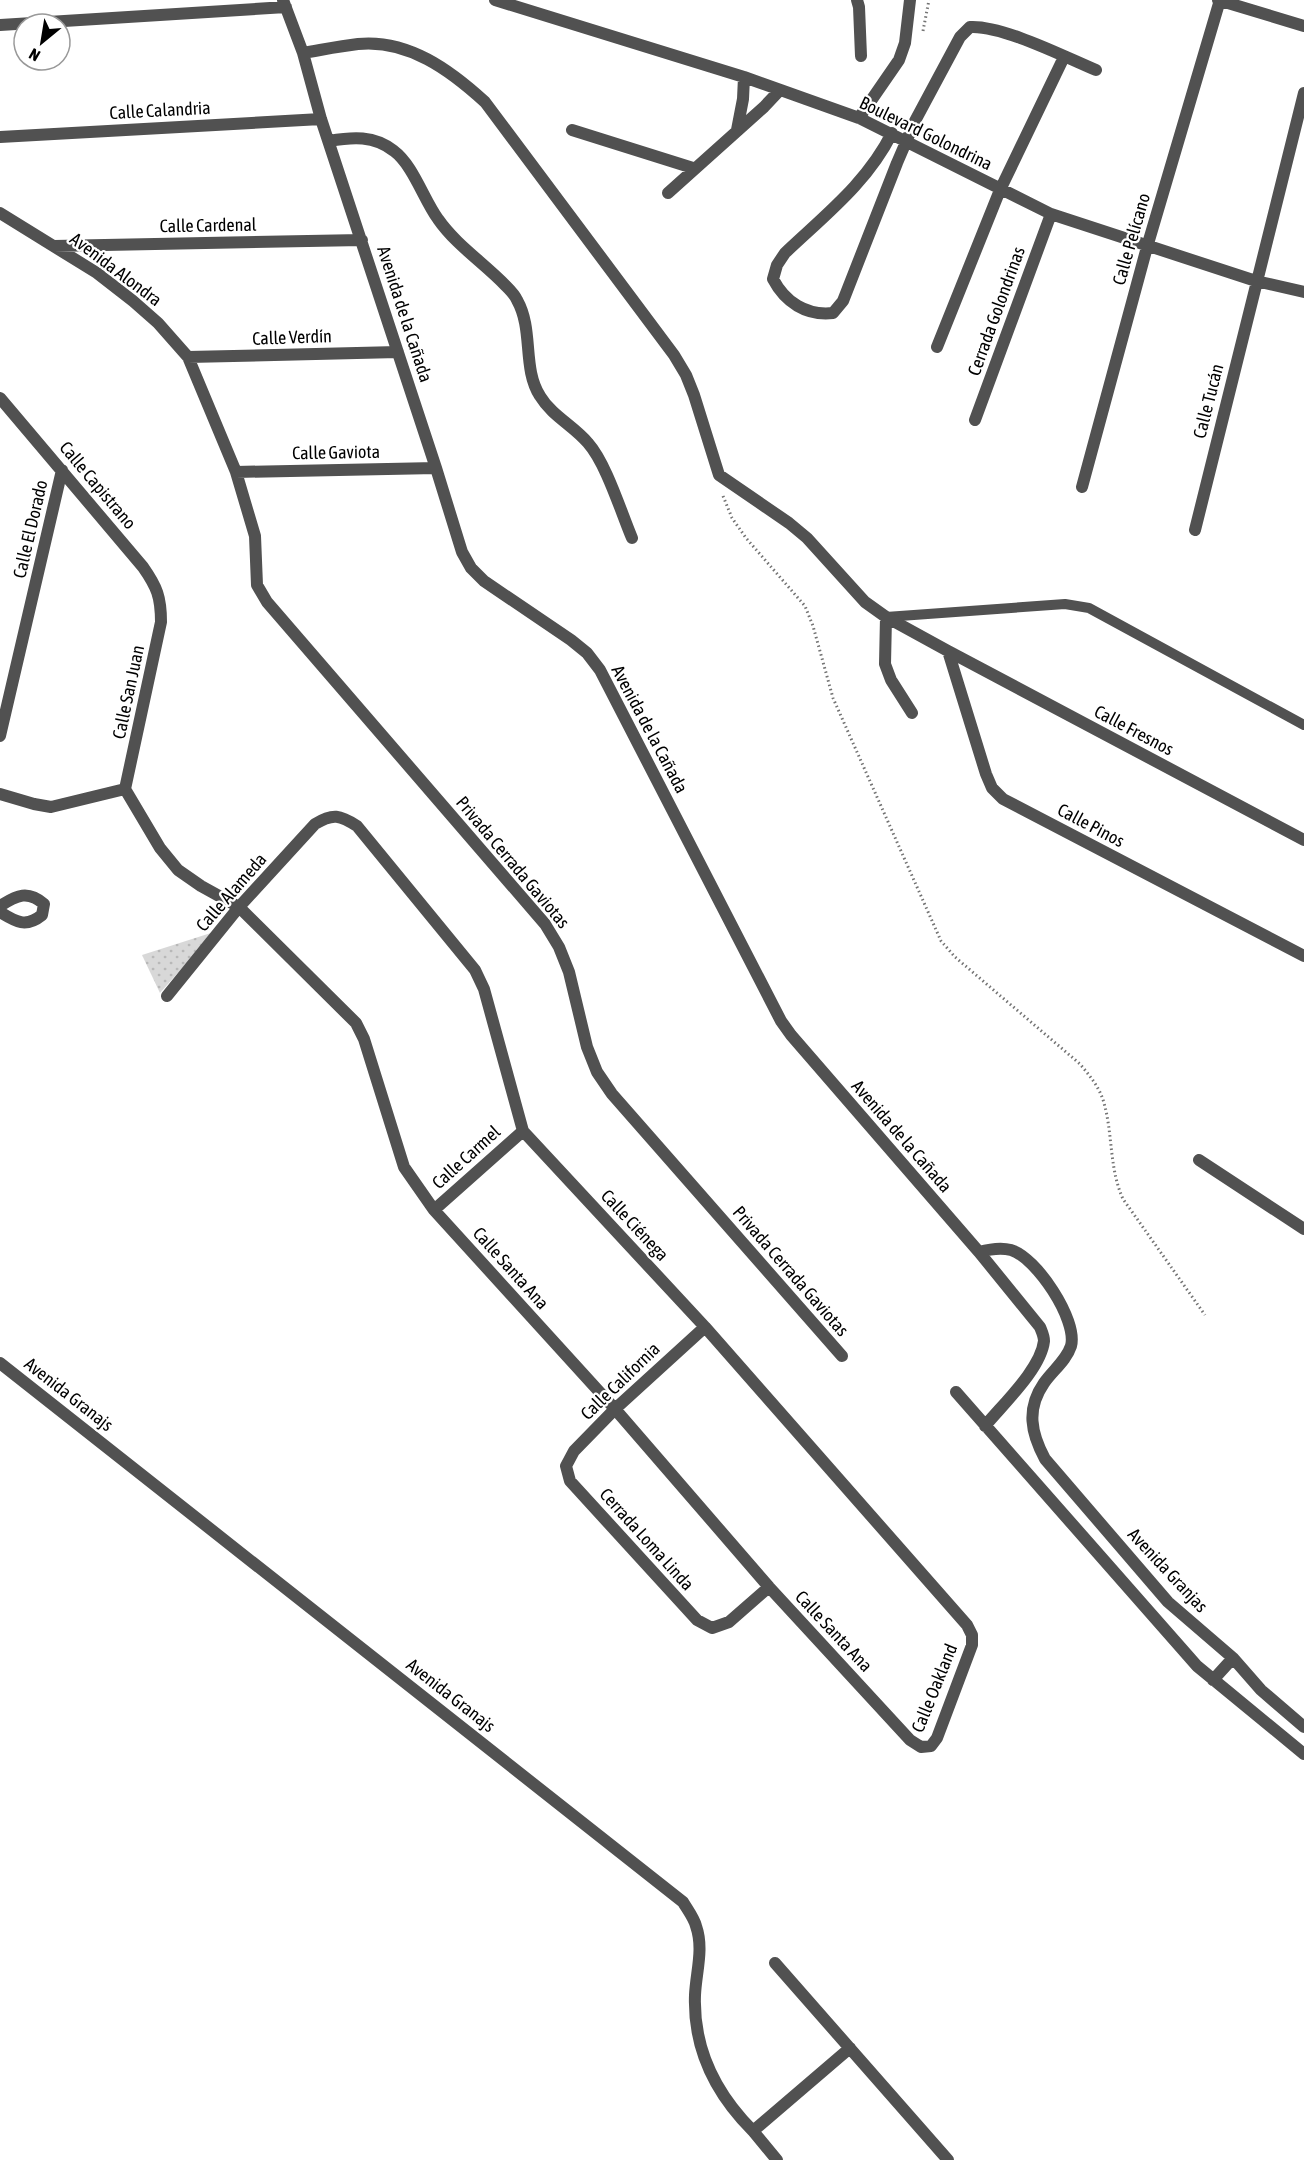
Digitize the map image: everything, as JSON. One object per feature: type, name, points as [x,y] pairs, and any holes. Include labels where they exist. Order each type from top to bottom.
[{"type":"street","name":"Boulevard Golondrina","points":[[495,0],[744,77],[860,118],[1051,214],[1257,281],[1304,292]]},
{"type":"street","points":[[856,0],[860,8],[861,56]]},
{"type":"street","points":[[860,118],[899,60],[904,43],[910,0]]},
{"type":"street","points":[[1219,0],[1304,26]]},
{"type":"street","name":"Calle Pelícano","points":[[1082,488],[1147,247],[1219,0]]},
{"type":"street","points":[[0,25],[284,3]]},
{"type":"street","name":"Avenida de la Cañada","points":[[284,3],[303,53],[321,119],[436,468],[455,535],[471,568],[484,581],[571,640],[587,653],[600,670],[781,1021],[979,1252],[1040,1327],[1044,1338],[1041,1351],[1029,1372],[985,1426]]},
{"type":"street","points":[[892,133],[880,156],[864,178],[785,253],[777,265],[773,279],[780,292],[789,301],[819,315],[833,313],[843,301],[915,121],[960,37],[970,27],[984,26],[1096,70]]},
{"type":"street","points":[[303,53],[360,44],[395,46],[429,59],[459,79],[485,102],[674,355],[694,395],[719,475]]},
{"type":"street","points":[[937,347],[1000,190],[1064,57]]},
{"type":"street","points":[[737,130],[743,99],[744,77]]},
{"type":"street","points":[[668,193],[780,90]]},
{"type":"street","name":"Calle Tucán","points":[[1195,530],[1304,93]]},
{"type":"street","name":"Calle Calandria","points":[[0,137],[321,119]]},
{"type":"street","points":[[572,130],[693,168]]},
{"type":"street","points":[[329,141],[357,137],[380,143],[394,151],[405,164],[438,220],[517,298],[526,320],[532,380],[539,395],[549,409],[588,442],[598,457],[632,538]]},
{"type":"street","name":"Avenida Alondra","points":[[0,213],[97,273],[158,323],[188,357],[236,472]]},
{"type":"street","name":"Cerrada Golondrinas","points":[[975,420],[1051,214]]},
{"type":"street","name":"Calle Cardenal","points":[[54,246],[362,240]]},
{"type":"street","name":"Calle Verdín","points":[[188,357],[398,352]]},
{"type":"street","name":"Calle Capistrano","points":[[0,398],[143,567],[155,584],[161,601]]},
{"type":"street","name":"Calle Gaviota","points":[[236,472],[436,468]]},
{"type":"street","name":"Calle El Dorado","points":[[0,736],[62,470]]},
{"type":"street","name":"Privada Cerrada Gaviotas","points":[[236,472],[255,536],[257,585],[267,602],[545,924],[559,947],[569,972],[587,1047],[597,1072],[612,1094],[842,1356]]},
{"type":"street","name":"Calle Fresnos","points":[[719,475],[807,538],[865,602],[886,617],[1304,840]]},
{"type":"street","name":"Calle San Juan","points":[[125,789],[161,622],[161,601]]},
{"type":"street","points":[[912,713],[891,680],[885,664],[886,617],[1065,604],[1089,608],[1304,725]]},
{"type":"street","name":"Calle Pinos","points":[[948,651],[986,774],[992,788],[1003,799],[1304,956]]},
{"type":"street","points":[[0,794],[51,807],[125,789]]},
{"type":"street","name":"Calle Santa Ana","points":[[125,789],[160,848],[178,870],[239,907],[356,1023],[364,1039],[404,1167],[434,1210],[615,1409],[769,1587],[910,1740],[921,1747]]},
{"type":"street","name":"Calle Alameda","points":[[167,996],[239,907],[315,824],[327,816]]},
{"type":"street","name":"Calle Ciénega","points":[[327,816],[344,818],[357,826],[475,970],[484,989],[523,1131],[705,1326],[968,1625],[972,1635]]},
{"type":"street","points":[[0,906],[12,898],[23,895],[36,896],[44,904],[42,915],[33,922],[22,923],[0,912]]},
{"type":"street","name":"Calle Carmel","points":[[434,1210],[523,1131]]},
{"type":"street","points":[[1199,1160],[1304,1229]]},
{"type":"street","name":"Avenida Granjas","points":[[979,1252],[996,1248],[1012,1250],[1027,1259],[1039,1270],[1064,1311],[1071,1328],[1071,1345],[1064,1360],[1044,1383],[1035,1400],[1031,1419],[1035,1440],[1045,1459],[1168,1602],[1233,1658],[1261,1690],[1304,1727]]},
{"type":"street","name":"Calle California","points":[[566,1466],[574,1451],[615,1409],[705,1326]]},
{"type":"street","name":"Avenida Granajs","points":[[0,1363],[683,1902],[696,1926],[700,1955],[695,1995],[698,2034],[712,2077],[737,2115],[777,2160]]},
{"type":"street","points":[[1029,1372],[1044,1383]]},
{"type":"street","points":[[956,1392],[1197,1666],[1304,1754]]},
{"type":"street","name":"Cerrada Loma Linda","points":[[566,1466],[570,1481],[697,1620],[712,1628],[729,1622],[769,1587]]},
{"type":"street","name":"Calle Oakland","points":[[921,1747],[931,1746],[937,1738],[972,1645],[972,1635]]},
{"type":"street","points":[[1213,1680],[1233,1658]]},
{"type":"street","points":[[775,1963],[948,2160]]},
{"type":"street","points":[[753,2131],[850,2048]]},
{"type":"path","points":[[719,475],[724,500],[732,518],[746,538],[805,606],[813,626],[833,698],[941,941],[955,957],[1080,1064],[1095,1083],[1104,1104],[1116,1183],[1123,1199],[1205,1315]]},
{"type":"shaded area","points":[[214,932],[160,993],[142,955]]}]
